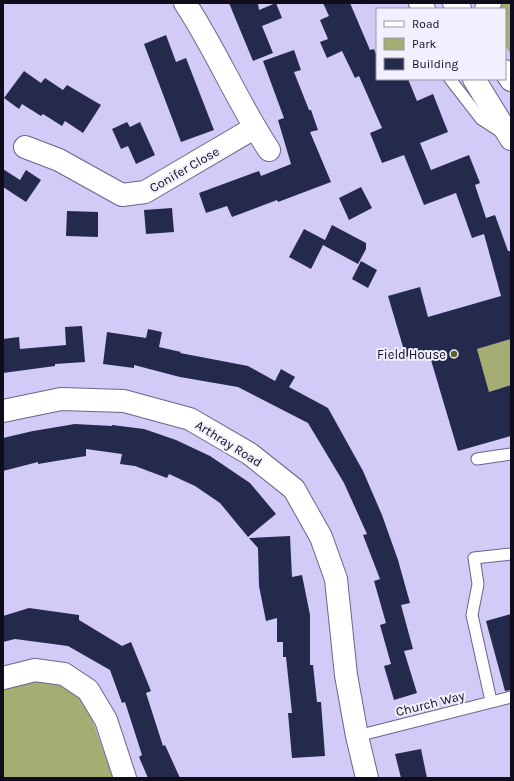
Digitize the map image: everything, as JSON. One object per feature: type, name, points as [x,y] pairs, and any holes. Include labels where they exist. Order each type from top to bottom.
[{"type":"street","points":[[185,3],[204,32],[254,128],[269,150]]},
{"type":"street","points":[[475,80],[511,138]]},
{"type":"street","name":"Conifer Close","points":[[25,147],[59,160],[122,196],[145,192],[254,128]]},
{"type":"street","name":"Arthray Road","points":[[3,411],[61,399],[124,402],[190,419],[250,454],[294,490],[321,537],[336,579],[346,675],[366,778]]},
{"type":"street","points":[[3,678],[35,670],[64,674],[88,690],[106,720],[125,778]]},
{"type":"lane","points":[[451,80],[481,119],[511,138]]},
{"type":"lane","points":[[477,459],[511,454]]},
{"type":"lane","points":[[492,701],[472,615],[478,584],[474,558],[511,554]]},
{"type":"lane","name":"Church Way","points":[[357,736],[511,697]]},
{"type":"green space","points":[[499,3],[511,3],[511,55],[506,47],[506,8],[497,8]]},
{"type":"green space","points":[[511,339],[511,385],[489,392],[477,349]]},
{"type":"green space","points":[[38,675],[81,688],[113,778],[3,778],[3,687]]},
{"type":"building","points":[[229,3],[258,3],[259,10],[276,3],[282,18],[262,26],[273,53],[253,61]]},
{"type":"building","points":[[323,3],[350,3],[370,50],[374,49],[376,54],[376,80],[408,80],[417,101],[433,94],[448,132],[420,143],[431,170],[469,155],[480,183],[475,185],[486,218],[495,215],[508,251],[511,251],[511,339],[477,349],[489,392],[511,385],[511,436],[458,451],[428,350],[406,357],[388,296],[420,287],[428,317],[501,296],[484,234],[472,238],[456,193],[424,205],[404,155],[382,163],[370,133],[382,128],[359,76],[355,78],[342,51],[327,58],[320,42],[328,39],[320,20],[329,16]]},
{"type":"building","points":[[166,35],[176,62],[186,58],[214,130],[181,142],[144,44]]},
{"type":"building","points":[[294,50],[301,70],[294,72],[318,130],[310,132],[331,182],[232,217],[227,206],[206,213],[199,193],[259,171],[261,176],[291,164],[278,120],[284,118],[263,61]]},
{"type":"building","points":[[24,71],[41,83],[45,78],[63,90],[67,85],[101,105],[83,133],[65,121],[62,126],[43,114],[41,116],[22,104],[19,109],[4,98]]},
{"type":"building","points":[[127,122],[130,127],[140,122],[155,155],[136,164],[128,146],[121,149],[112,129]]},
{"type":"building","points":[[3,169],[20,180],[26,170],[41,180],[26,202],[3,187]]},
{"type":"building","points":[[361,187],[372,208],[349,220],[339,198]]},
{"type":"building","points":[[172,208],[174,232],[146,234],[144,210]]},
{"type":"building","points":[[67,211],[98,212],[98,237],[66,236]]},
{"type":"building","points":[[332,225],[366,243],[366,249],[358,264],[323,245],[311,269],[289,257],[304,229],[325,240]]},
{"type":"building","points":[[361,261],[377,270],[368,288],[352,279]]},
{"type":"building","points":[[82,326],[85,362],[55,364],[55,366],[3,373],[3,339],[19,337],[20,349],[66,345],[65,327]]},
{"type":"building","points":[[148,329],[162,332],[159,347],[181,352],[180,353],[248,366],[275,381],[281,369],[295,377],[289,387],[328,408],[363,471],[382,515],[398,560],[410,603],[401,605],[413,649],[404,651],[417,693],[394,700],[384,666],[391,664],[380,625],[386,623],[374,581],[380,579],[363,535],[367,534],[344,483],[308,423],[238,387],[180,377],[134,365],[134,368],[103,364],[107,332],[146,338]]},
{"type":"building","points":[[75,424],[112,425],[144,429],[176,440],[210,456],[250,483],[276,514],[248,537],[220,503],[195,486],[169,474],[167,478],[135,466],[120,464],[122,454],[86,449],[86,456],[38,464],[38,462],[3,471],[3,438]]},
{"type":"building","points":[[290,536],[292,577],[302,575],[310,615],[310,665],[313,665],[317,702],[321,702],[325,756],[292,758],[288,713],[292,713],[286,657],[283,657],[283,642],[277,642],[277,618],[266,621],[259,586],[258,548],[249,538]]},
{"type":"building","points":[[29,608],[79,615],[79,620],[122,646],[131,642],[151,691],[146,693],[163,746],[165,745],[180,778],[148,778],[139,757],[142,755],[125,702],[122,703],[110,670],[68,646],[15,639],[3,642],[3,616]]},
{"type":"building","points":[[511,614],[511,690],[505,691],[486,621]]},
{"type":"building","points":[[421,749],[427,778],[401,778],[395,754]]},
{"type":"place","name":"Field House","points":[[454,354]]}]
